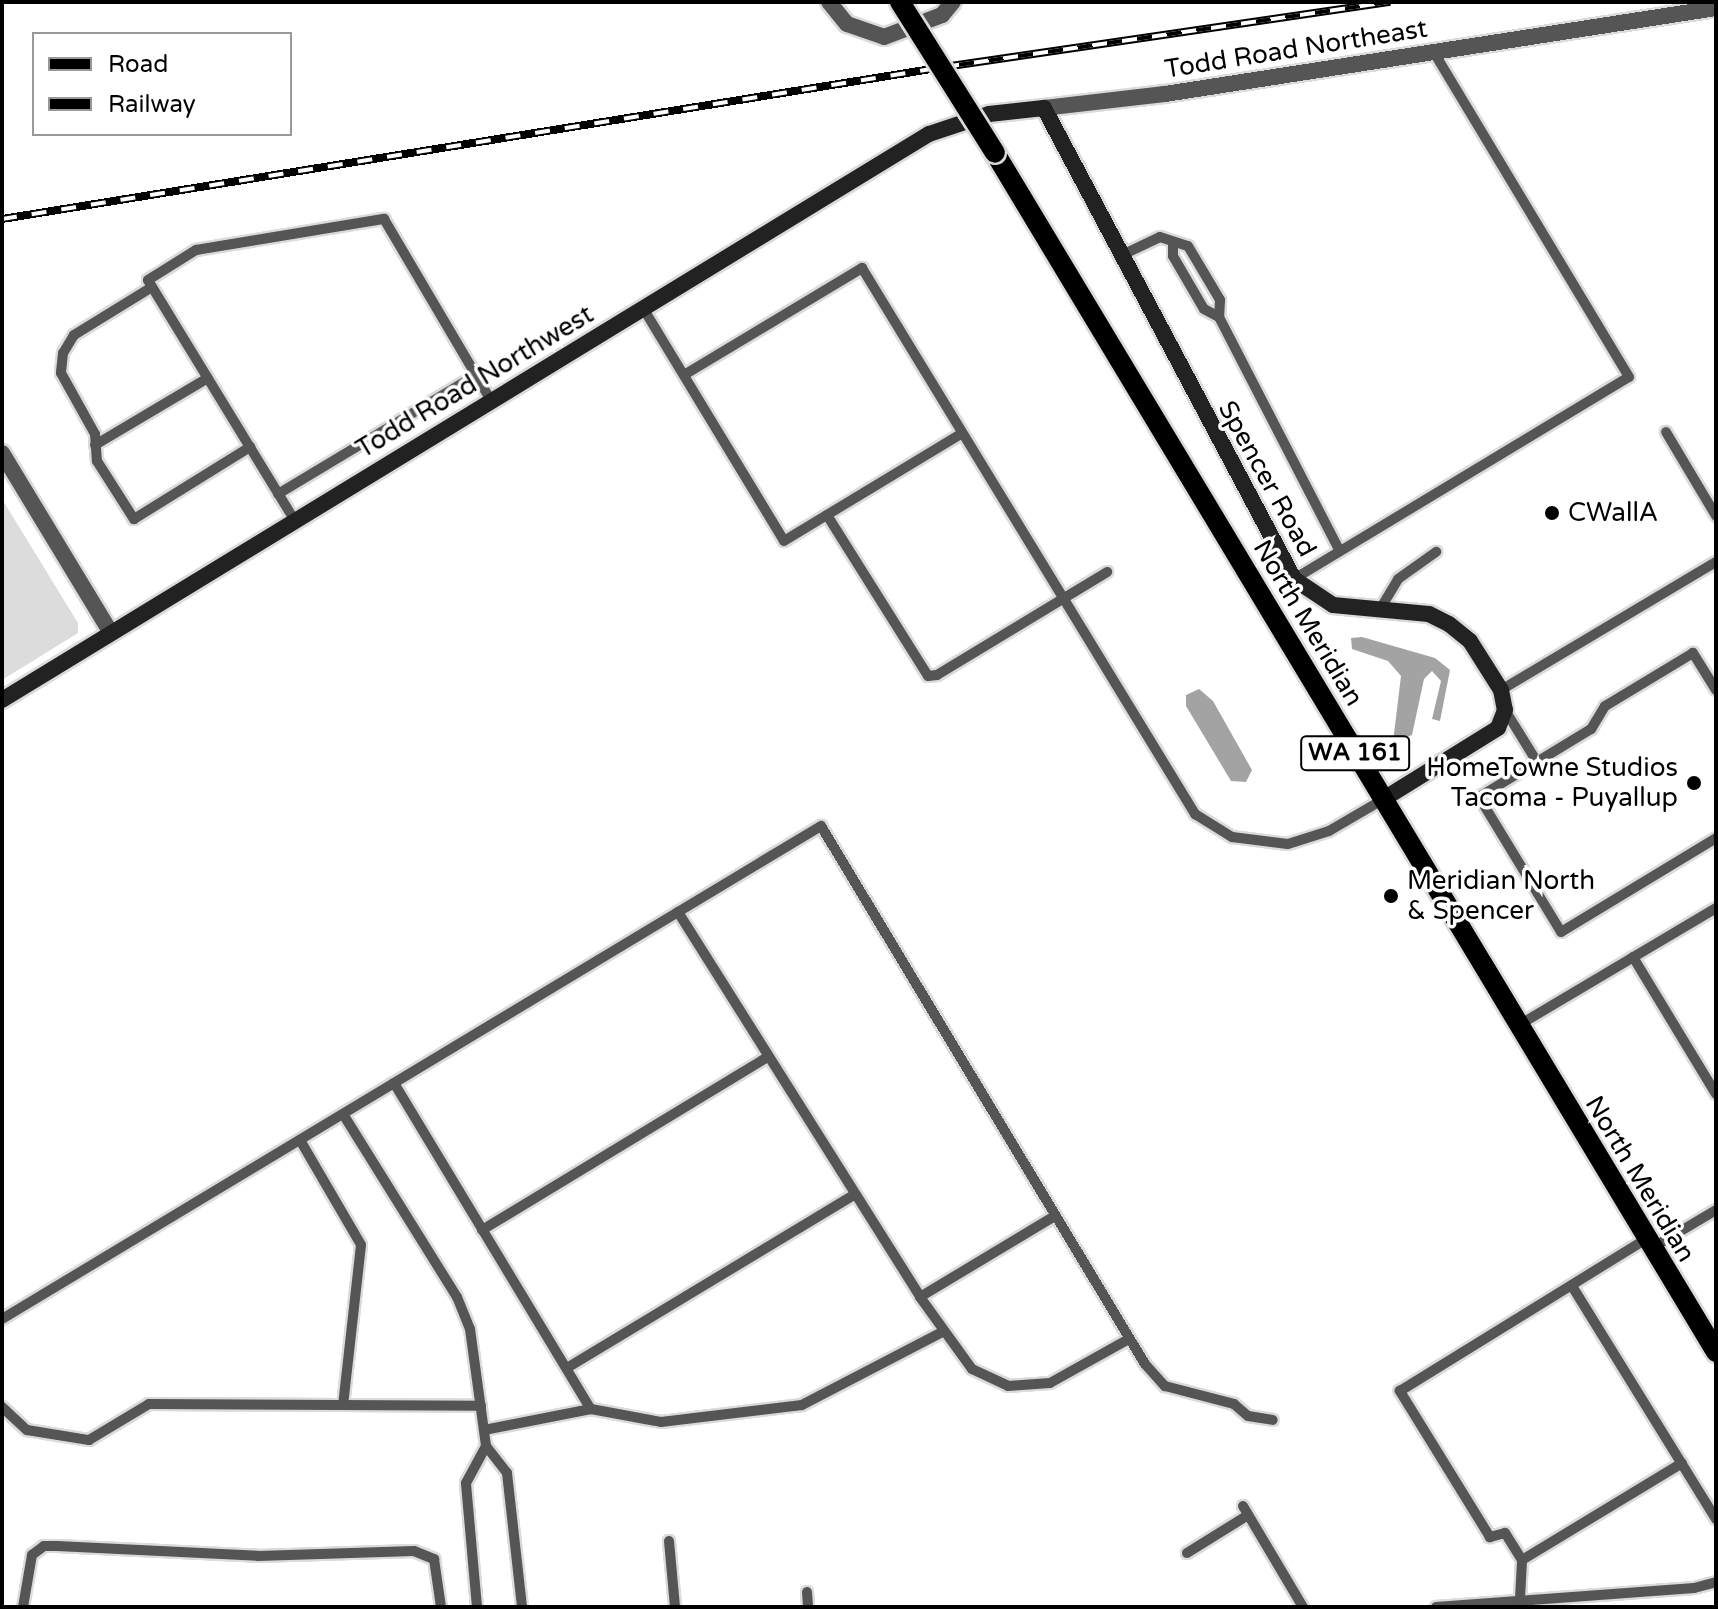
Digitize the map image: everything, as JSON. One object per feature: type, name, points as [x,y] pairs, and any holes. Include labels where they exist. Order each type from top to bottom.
[{"type":"main road","name":"North Meridian","points":[[900,2],[995,153],[1517,1026],[1716,1352]]},
{"type":"street","points":[[829,2],[847,24],[884,37],[942,15],[953,2]]},
{"type":"street","name":"Todd Road Northeast","points":[[978,117],[1716,8]]},
{"type":"street","name":"Spencer Road","points":[[1044,108],[1294,579],[1310,594],[1333,605],[1429,614],[1457,629],[1501,690],[1505,710]]},
{"type":"street","name":"Todd Road Northwest","points":[[2,700],[929,134],[978,117]]},
{"type":"street","points":[[2,453],[111,633]]},
{"type":"street","points":[[1382,800],[1480,743],[1498,728],[1505,710]]},
{"type":"lane","points":[[1294,579],[1629,377],[1433,51]]},
{"type":"lane","points":[[295,521],[148,280],[209,245],[384,219],[491,401]]},
{"type":"lane","points":[[1120,256],[1153,239],[1188,246],[1220,300],[1219,317],[1340,551]]},
{"type":"lane","points":[[1173,242],[1173,256],[1204,309],[1219,317]]},
{"type":"lane","points":[[684,375],[862,268],[1188,806],[1207,825],[1232,837],[1288,844],[1329,831],[1382,800]]},
{"type":"lane","points":[[152,287],[74,335],[63,353],[61,373],[95,434],[97,461],[134,519],[250,447]]},
{"type":"lane","points":[[643,308],[784,541],[962,433]]},
{"type":"lane","points":[[278,494],[476,375]]},
{"type":"lane","points":[[95,445],[208,378]]},
{"type":"lane","points":[[1666,432],[1716,516]]},
{"type":"lane","points":[[827,515],[928,676],[1107,572]]},
{"type":"lane","points":[[1379,611],[1398,579],[1436,552]]},
{"type":"lane","points":[[1501,690],[1716,562]]},
{"type":"lane","points":[[1716,690],[1693,653],[1605,706],[1591,729],[1479,797],[1561,932],[1716,838]]},
{"type":"lane","points":[[1505,710],[1537,762]]},
{"type":"lane","points":[[2,1319],[821,826],[1129,1339],[1165,1386],[1234,1404],[1248,1416],[1273,1420]]},
{"type":"lane","points":[[1517,1026],[1716,908]]},
{"type":"lane","points":[[678,912],[942,1332],[972,1369],[1008,1386],[1050,1383],[1129,1339]]},
{"type":"lane","points":[[1633,957],[1716,1094]]},
{"type":"lane","points":[[482,1230],[768,1057]]},
{"type":"lane","points":[[394,1083],[591,1409]]},
{"type":"lane","points":[[343,1114],[457,1297],[470,1329],[486,1446],[507,1473],[522,1607]]},
{"type":"lane","points":[[300,1140],[361,1245],[343,1405]]},
{"type":"lane","points":[[567,1368],[855,1194]]},
{"type":"lane","points":[[1522,1603],[1522,1560],[1505,1533],[1490,1537],[1400,1391],[1572,1286],[1716,1210]]},
{"type":"lane","points":[[920,1297],[1055,1216]]},
{"type":"lane","points":[[1572,1286],[1716,1519]]},
{"type":"lane","points":[[484,1430],[591,1409],[661,1422],[802,1405],[942,1332]]},
{"type":"lane","points":[[2,1407],[27,1430],[89,1440],[149,1404],[481,1406]]},
{"type":"lane","points":[[477,1607],[466,1483],[486,1446]]},
{"type":"lane","points":[[1522,1560],[1682,1463]]},
{"type":"lane","points":[[1187,1553],[1246,1511],[1303,1607]]},
{"type":"lane","points":[[669,1541],[675,1607]]},
{"type":"lane","points":[[23,1607],[32,1555],[44,1546],[57,1546],[258,1556],[414,1551],[434,1559],[441,1607]]},
{"type":"lane","points":[[1436,1607],[1694,1588],[1716,1582]]},
{"type":"lane","points":[[807,1592],[808,1607]]},
{"type":"shaded area","points":[[2,499],[78,623],[78,633],[2,680]]},
{"type":"shaded area","points":[[1362,637],[1435,658],[1450,670],[1440,721],[1432,719],[1441,681],[1432,671],[1424,679],[1412,735],[1393,742],[1401,676],[1388,661],[1352,649],[1351,638]]},
{"type":"shaded area","points":[[1199,689],[1213,701],[1252,770],[1246,782],[1231,781],[1186,706],[1186,695]]},
{"type":"railway","points":[[2,219],[944,67],[1390,2]]},
{"type":"place","name":"CWallA","points":[[1552,513]]},
{"type":"place","name":"HomeTowne Studios Tacoma - Puyallup","points":[[1694,783]]},
{"type":"place","name":"Meridian North & Spencer","points":[[1391,896]]}]
